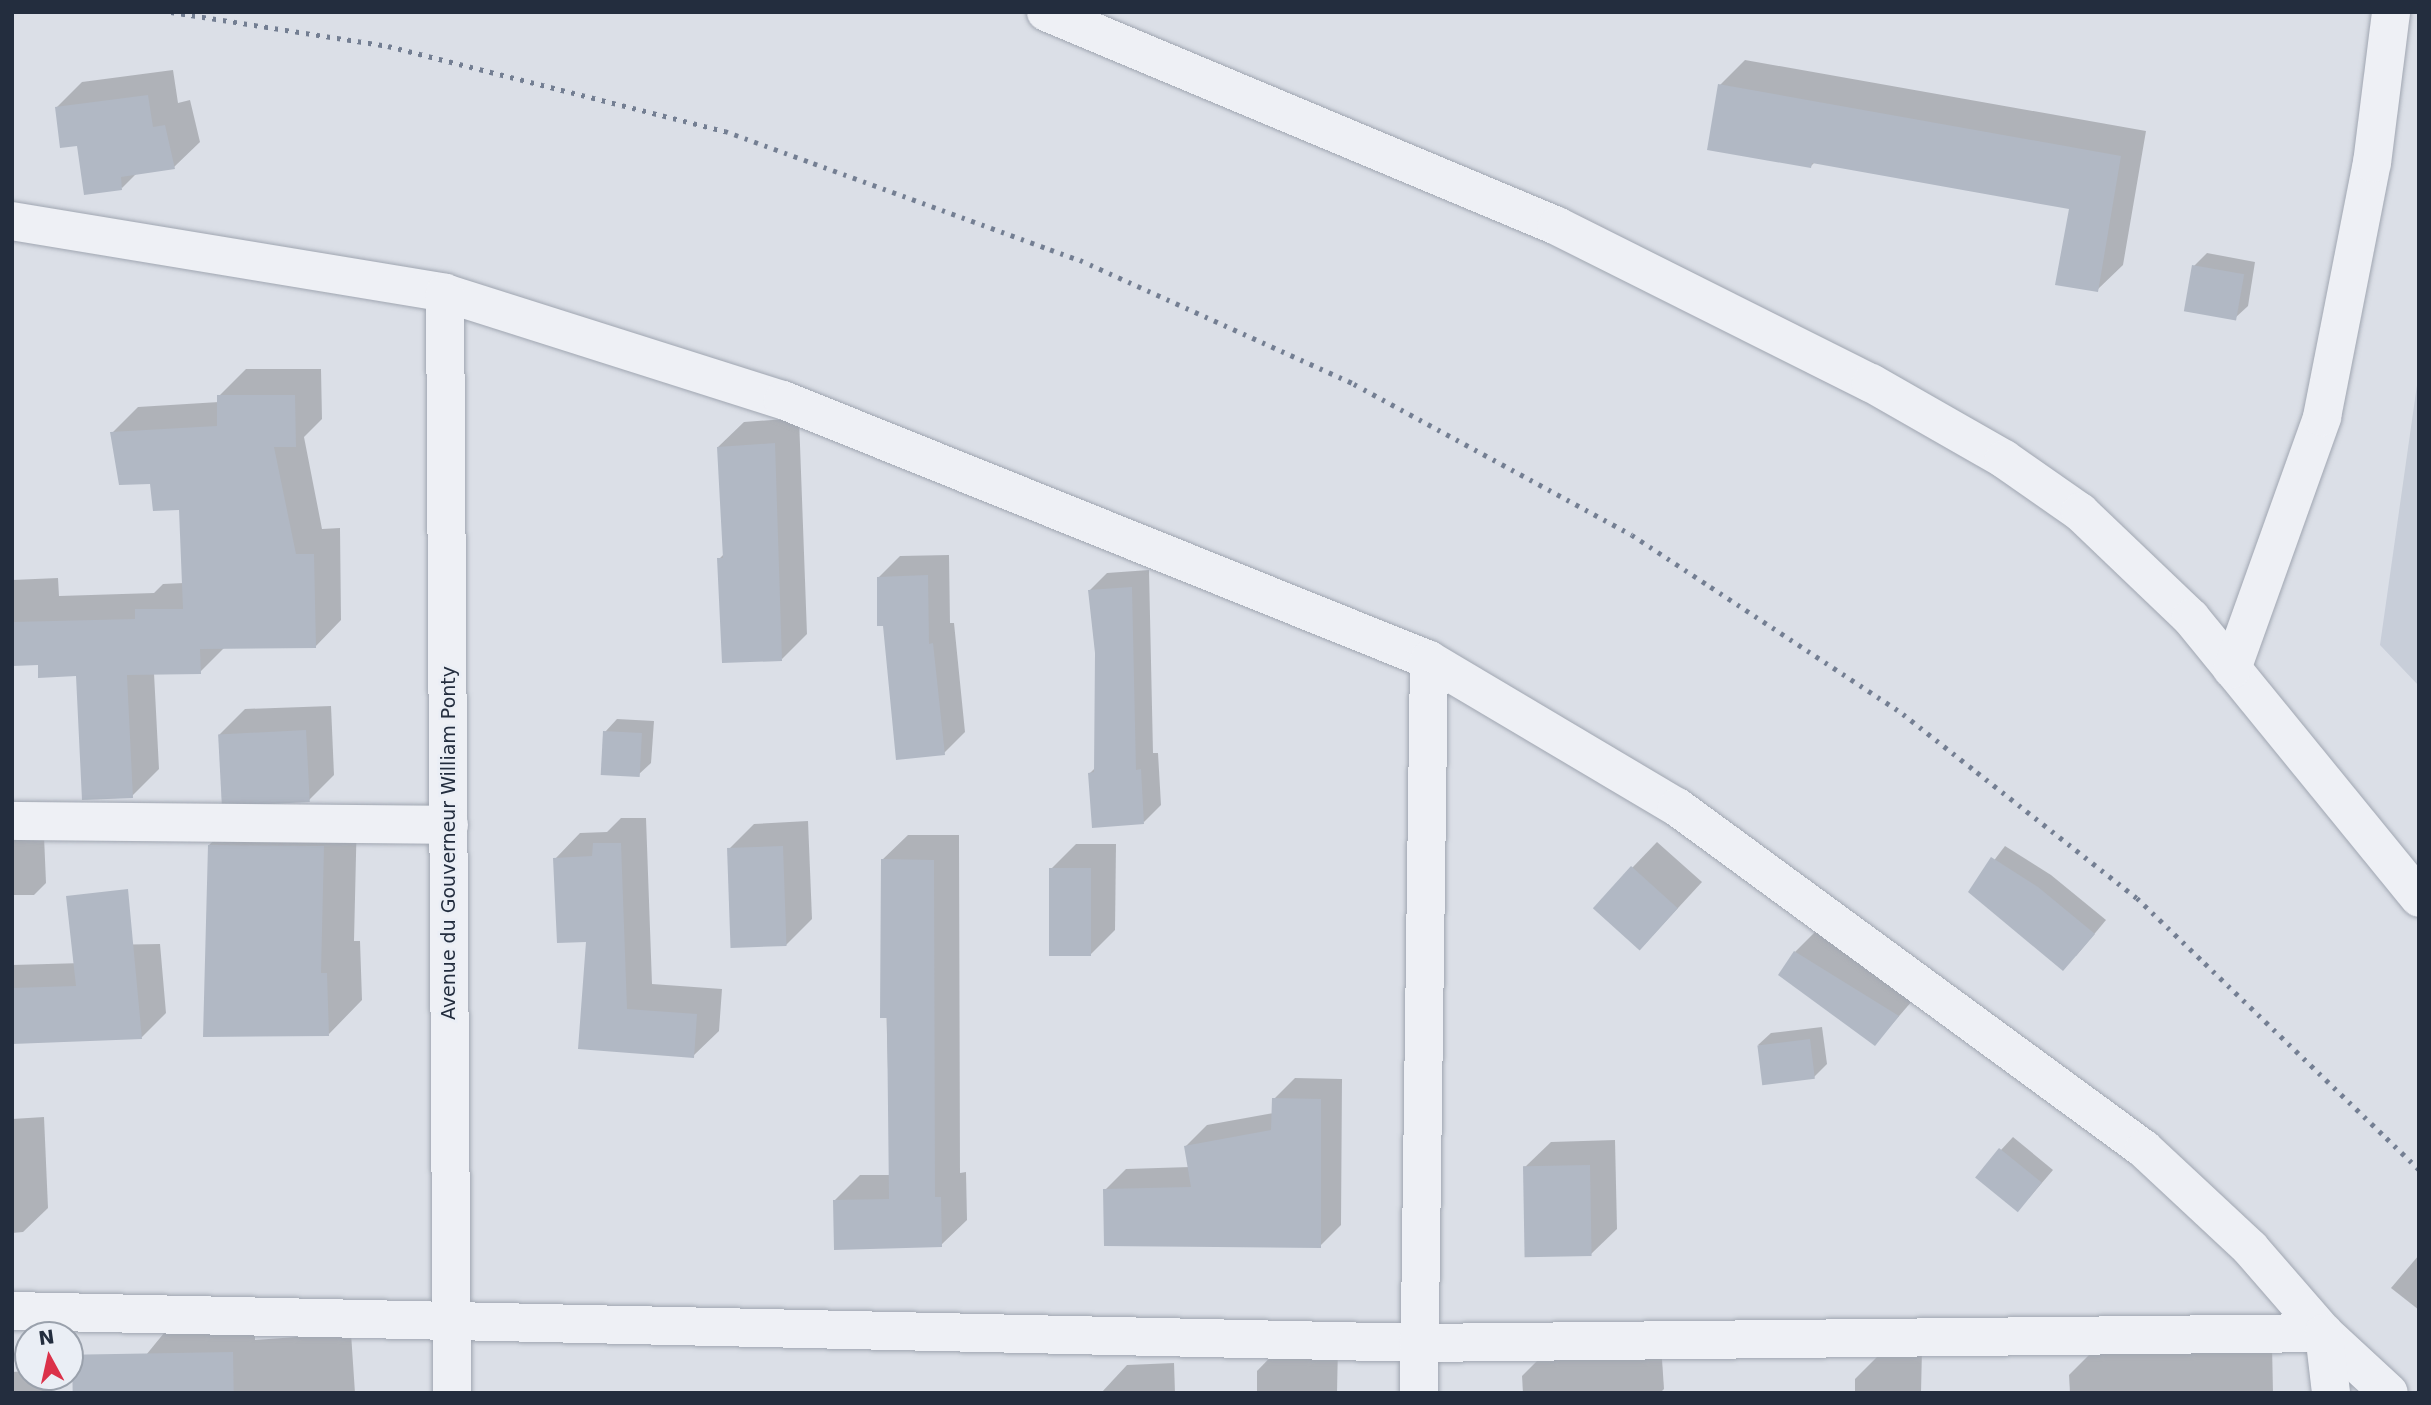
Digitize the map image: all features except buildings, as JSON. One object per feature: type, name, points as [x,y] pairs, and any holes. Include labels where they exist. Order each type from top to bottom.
[{"type":"street","points":[[2232,668],[2322,417],[2372,163],[2391,12]]},
{"type":"street","points":[[1051,13],[1558,226],[1871,383],[2004,459],[2080,512],[2191,618],[2419,898]]},
{"type":"street","points":[[12,221],[445,293],[783,400],[1429,660],[1677,807],[2144,1149],[2250,1248],[2324,1333],[2389,1393]]},
{"type":"street","name":"Avenue du Gouverneur William Ponty","points":[[445,293],[452,1393]]},
{"type":"street","points":[[1419,1393],[1429,660]]},
{"type":"street","points":[[12,821],[449,825]]},
{"type":"street","points":[[12,1311],[1419,1343],[2324,1333]]},
{"type":"street","points":[[2324,1333],[2331,1393]]},
{"type":"shaded area","points":[[2419,371],[2419,686],[2380,645]]},
{"type":"railway","points":[[171,12],[388,46],[725,131],[1080,260],[1354,384],[1632,535],[1903,714],[2137,898],[2419,1169]]}]
